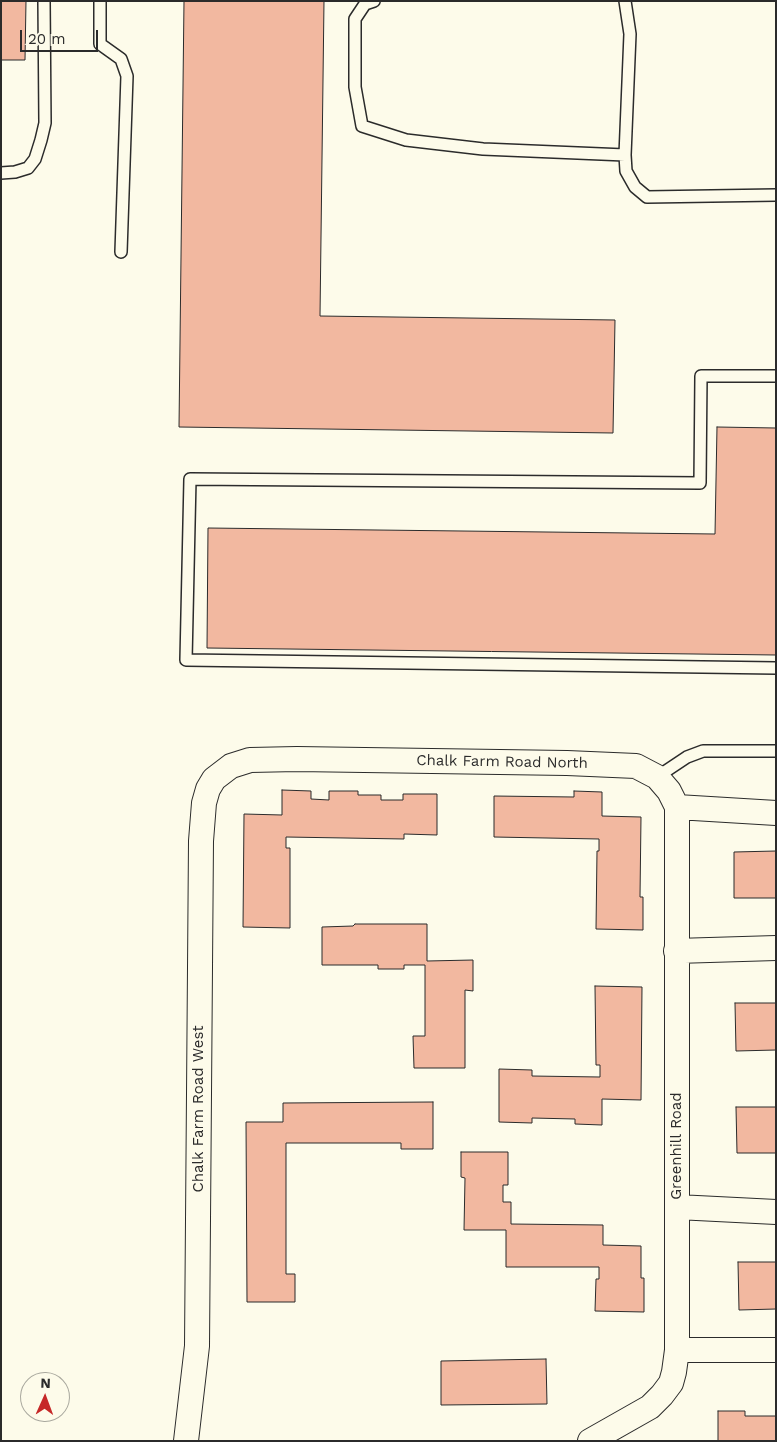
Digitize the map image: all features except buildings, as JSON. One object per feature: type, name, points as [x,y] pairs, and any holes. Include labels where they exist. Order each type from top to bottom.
[{"type":"street","name":"Chalk Farm Road North","points":[[214,779],[231,766],[250,760],[567,763],[636,766],[657,777],[668,791],[677,808]]},
{"type":"street","name":"Chalk Farm Road West","points":[[186,1441],[197,1346],[201,841],[204,803],[208,789],[214,779]]},
{"type":"street","points":[[677,808],[776,813]]},
{"type":"street","name":"Greenhill Road","points":[[590,1441],[650,1407],[671,1383],[674,1372],[676,1350],[677,1206],[677,808]]},
{"type":"street","points":[[676,951],[776,948]]},
{"type":"street","points":[[677,1206],[776,1212]]},
{"type":"street","points":[[676,1350],[776,1350]]},
{"type":"lane","points":[[1,174],[28,168],[35,159],[41,140],[45,123],[44,1]]},
{"type":"lane","points":[[100,1],[100,44],[121,59],[127,76],[122,252]]},
{"type":"lane","points":[[374,1],[364,4],[355,19],[355,88],[362,126],[406,140],[483,149],[625,155]]},
{"type":"lane","points":[[625,1],[630,34],[625,155],[626,171],[635,186],[648,197],[776,195]]},
{"type":"lane","points":[[776,376],[701,376],[700,483],[190,480],[186,660],[776,668]]},
{"type":"lane","points":[[657,777],[687,757],[703,751],[776,751]]}]
